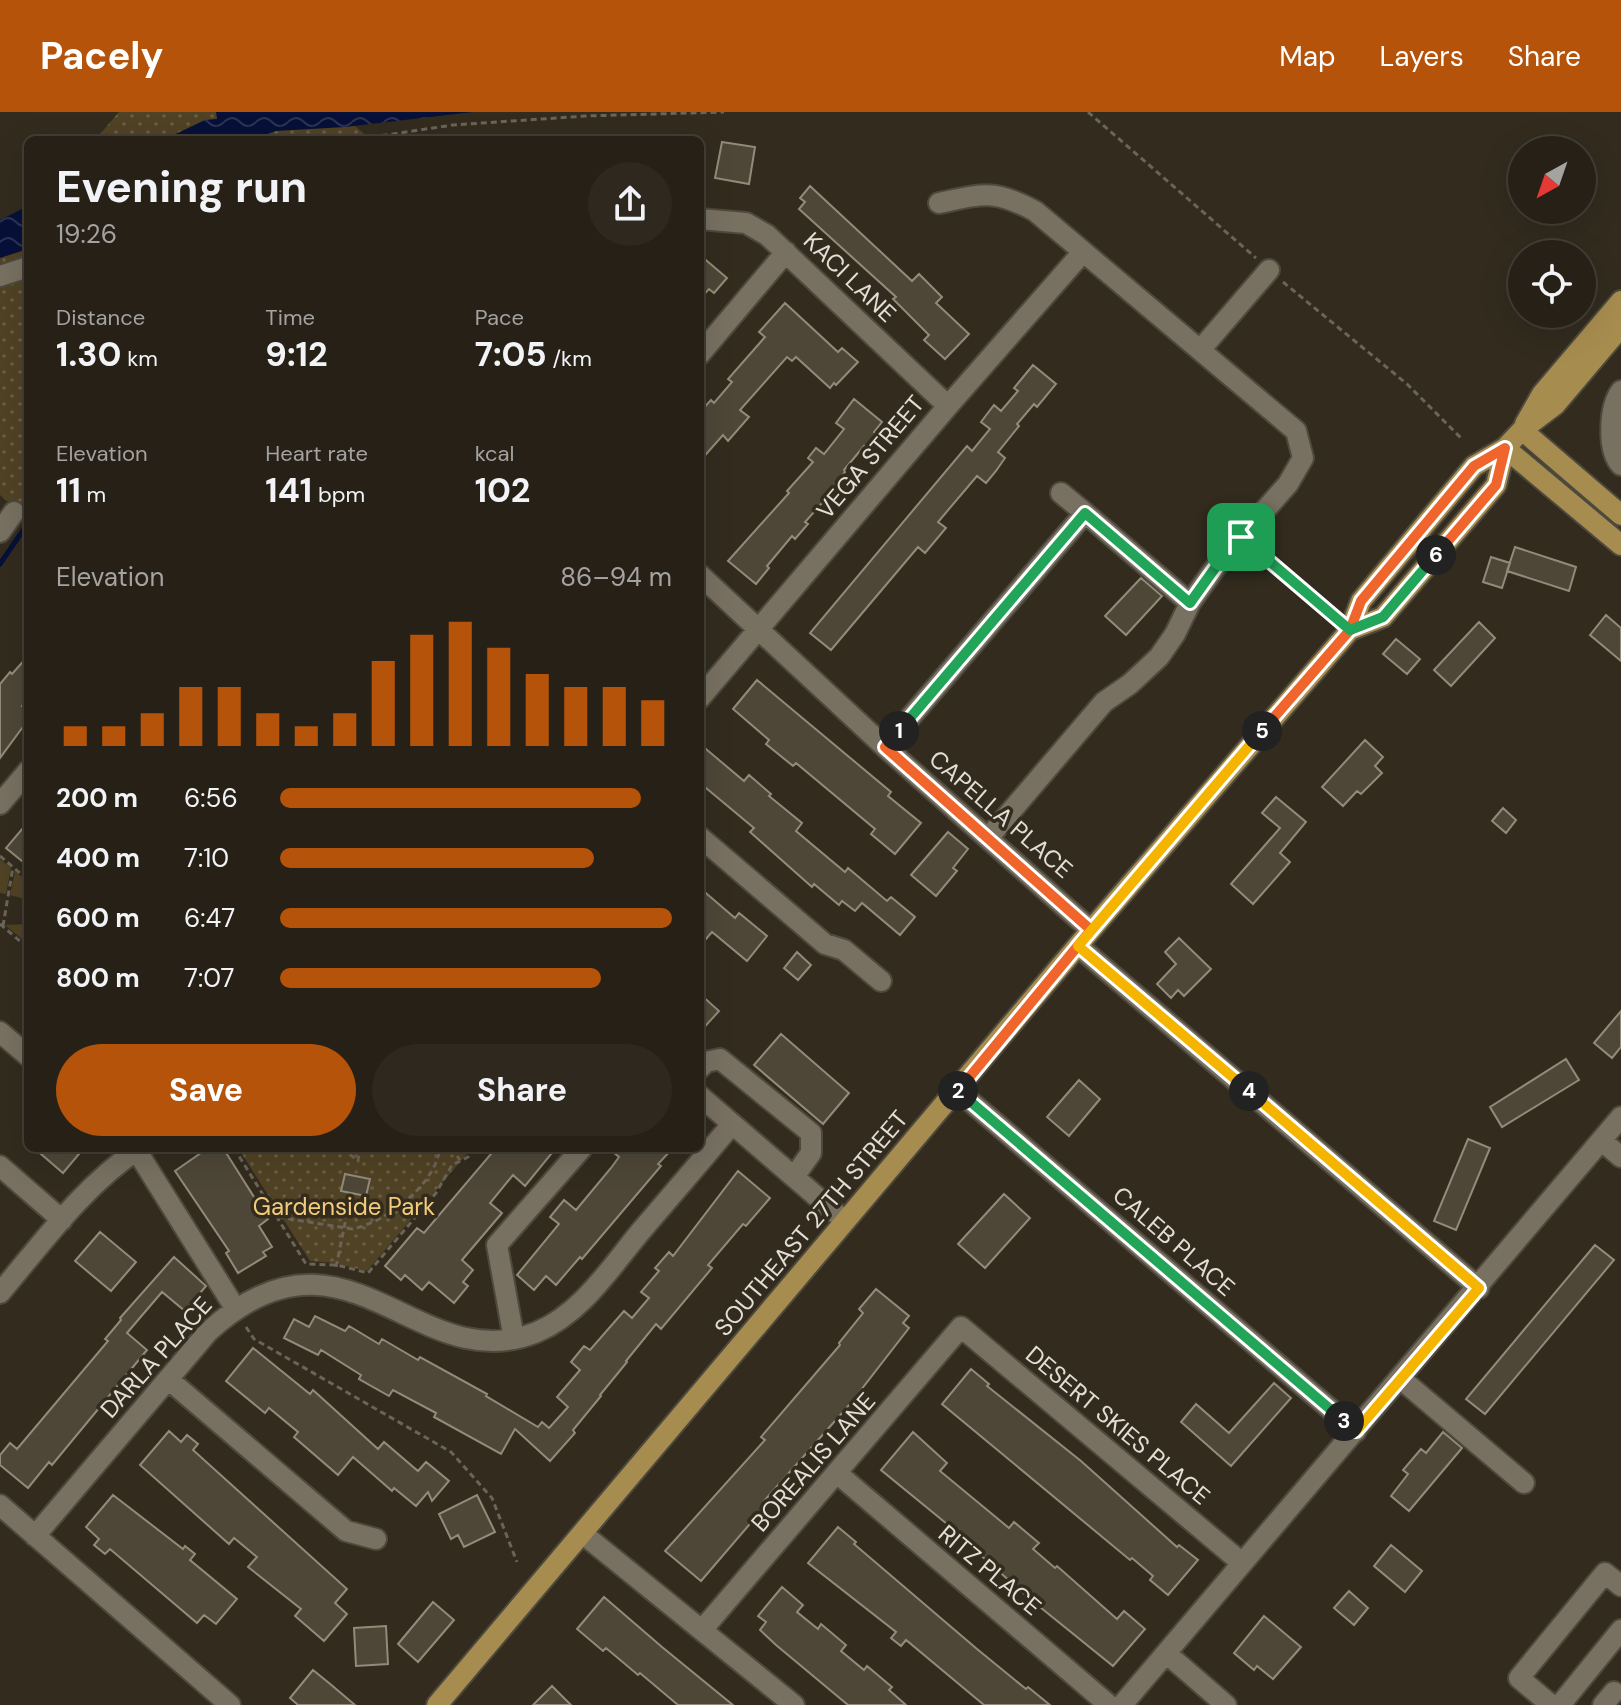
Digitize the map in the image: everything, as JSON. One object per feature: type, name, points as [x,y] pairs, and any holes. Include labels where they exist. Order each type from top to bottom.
[{"type":"main road","name":"SOUTHEAST 27TH STREET","points":[[1522,430],[1542,394],[1621,301]]},
{"type":"main road","name":"SOUTHEAST 27TH STREET","points":[[437,1705],[1085,938],[1350,630],[1361,601],[1474,466],[1505,448],[1522,430],[1555,405],[1621,327]]},
{"type":"main road","points":[[1522,430],[1621,515]]},
{"type":"main road","name":"SOUTHEAST 27TH STREET","points":[[1350,630],[1383,617],[1496,485],[1505,448]]},
{"type":"main road","points":[[1505,448],[1621,545]]},
{"type":"street","points":[[939,203],[978,195],[1007,196],[1035,211],[1296,431],[1303,458],[1288,484],[1220,561],[1190,603],[1175,634],[1159,657],[1130,684],[1104,702],[989,837]]},
{"type":"street","name":"KACI LANE","points":[[704,219],[746,223],[767,235],[948,406]]},
{"type":"street","points":[[704,349],[786,252]]},
{"type":"street","name":"VEGA STREET","points":[[704,693],[1082,253]]},
{"type":"street","points":[[0,276],[24,268]]},
{"type":"street","points":[[1201,349],[1269,270]]},
{"type":"street","points":[[1621,391],[1616,398],[1613,426],[1614,454],[1621,465]]},
{"type":"street","points":[[1061,493],[1190,603]]},
{"type":"street","points":[[0,532],[14,512]]},
{"type":"street","points":[[885,747],[1085,513]]},
{"type":"street","name":"CAPELLA PLACE","points":[[704,579],[885,747],[989,837],[1085,938],[1479,1288]]},
{"type":"street","points":[[0,804],[24,777]]},
{"type":"street","points":[[704,840],[825,944],[844,950],[881,981]]},
{"type":"street","points":[[0,1032],[24,1053]]},
{"type":"street","points":[[704,1064],[720,1059],[811,1133],[811,1153],[794,1177]]},
{"type":"street","name":"CALEB PLACE","points":[[958,1091],[1356,1431]]},
{"type":"street","points":[[704,1100],[845,1221]]},
{"type":"street","points":[[1122,1705],[1621,1117]]},
{"type":"street","name":"DARLA PLACE","points":[[35,1536],[208,1332],[235,1308],[259,1296],[307,1284],[359,1293],[444,1331],[479,1339],[514,1339],[538,1331],[580,1303],[732,1124]]},
{"type":"street","points":[[1602,1141],[1621,1157]]},
{"type":"street","points":[[0,1293],[109,1170],[133,1152]]},
{"type":"street","points":[[139,1152],[235,1308]]},
{"type":"street","points":[[514,1339],[497,1245],[578,1152]]},
{"type":"street","points":[[0,1166],[62,1220]]},
{"type":"street","name":"BOREALIS LANE","points":[[702,1630],[961,1327]]},
{"type":"street","name":"DESERT SKIES PLACE","points":[[961,1327],[1242,1563]]},
{"type":"street","points":[[168,1379],[346,1531],[376,1539]]},
{"type":"street","points":[[1401,1379],[1524,1483]]},
{"type":"street","name":"RITZ PLACE","points":[[838,1474],[1109,1705]]},
{"type":"street","points":[[0,1505],[230,1705]]},
{"type":"street","points":[[583,1534],[794,1705]]},
{"type":"street","points":[[1551,1705],[1519,1678],[1605,1573],[1621,1586]]},
{"type":"street","points":[[1560,1705],[1618,1640]]},
{"type":"street","points":[[1166,1653],[1226,1705]]},
{"type":"path","points":[[379,136],[453,125],[586,116],[724,112]]},
{"type":"path","points":[[1241,537],[1350,630]]},
{"type":"path","points":[[0,856],[24,877]]},
{"type":"path","points":[[13,867],[1,925],[24,945]]},
{"type":"path","points":[[237,1152],[306,1264],[337,1265],[368,1273],[436,1193],[452,1165],[472,1152]]},
{"type":"path","points":[[347,1152],[358,1161],[359,1152]]},
{"type":"path","points":[[278,1217],[345,1227],[364,1226],[416,1192],[429,1178],[440,1152]]},
{"type":"path","points":[[454,1152],[460,1160]]},
{"type":"path","points":[[335,1287],[350,1199]]},
{"type":"path","points":[[235,1308],[254,1339],[451,1452],[492,1498],[517,1562]]},
{"type":"green space","points":[[119,112],[339,112],[366,136],[98,136]]},
{"type":"green space","points":[[24,224],[24,516],[0,495],[0,252]]},
{"type":"green space","points":[[0,859],[11,868],[6,894],[0,893]]},
{"type":"green space","points":[[15,871],[24,879],[24,899],[10,895]]},
{"type":"green space","points":[[24,924],[24,941],[5,925]]},
{"type":"green space","name":"Gardenside Park","points":[[241,1152],[469,1152],[367,1271],[310,1261]]},
{"type":"water","points":[[216,112],[473,112],[345,127],[276,131],[262,136],[171,136],[205,120],[217,119]]},
{"type":"water","points":[[24,208],[24,250],[0,258],[0,220]]},
{"type":"building","points":[[722,142],[755,147],[749,184],[715,178]]},
{"type":"building","points":[[810,186],[912,281],[919,274],[942,297],[936,303],[969,334],[945,359],[924,340],[929,335],[893,299],[896,297],[799,209],[805,202],[800,198]]},
{"type":"building","points":[[704,258],[727,278],[714,293],[709,289],[704,295]]},
{"type":"building","points":[[785,303],[838,352],[842,348],[858,362],[830,388],[796,357],[792,361],[787,357],[740,410],[749,417],[728,441],[723,435],[704,456],[704,408],[711,400],[714,403],[732,382],[728,379],[765,337],[759,332]]},
{"type":"building","points":[[1033,365],[1056,384],[1037,407],[1034,404],[1017,424],[1019,426],[998,452],[1005,458],[996,471],[986,483],[977,476],[938,522],[946,528],[925,553],[918,547],[831,650],[810,633],[967,446],[972,451],[990,429],[981,422],[994,405],[1001,411],[1018,391],[1014,388]]},
{"type":"building","points":[[854,399],[882,422],[874,432],[878,435],[844,470],[830,490],[832,492],[805,522],[808,524],[795,539],[792,536],[756,584],[728,561],[789,493],[787,491],[813,462],[808,458],[816,448],[824,454],[844,429],[836,423]]},
{"type":"building","points":[[1515,547],[1576,567],[1569,591],[1507,571]]},
{"type":"building","points":[[1491,557],[1510,563],[1502,588],[1483,582]]},
{"type":"building","points":[[1141,578],[1162,596],[1126,635],[1105,616]]},
{"type":"building","points":[[1606,615],[1621,628],[1621,661],[1590,635]]},
{"type":"building","points":[[1479,622],[1495,638],[1451,686],[1434,670]]},
{"type":"building","points":[[1396,639],[1420,659],[1407,674],[1383,654]]},
{"type":"building","points":[[24,660],[24,725],[0,758],[0,684],[10,672],[12,674]]},
{"type":"building","points":[[757,680],[891,792],[888,796],[921,823],[895,854],[871,834],[875,829],[796,763],[793,766],[766,744],[769,740],[733,709]]},
{"type":"building","points":[[1365,740],[1383,757],[1375,766],[1382,773],[1361,794],[1357,791],[1343,806],[1322,787]]},
{"type":"building","points":[[704,747],[744,781],[749,775],[771,794],[769,796],[802,823],[796,831],[845,872],[848,868],[887,901],[891,897],[915,917],[900,935],[862,903],[855,911],[842,901],[839,905],[814,884],[812,887],[750,832],[754,828],[704,786]]},
{"type":"building","points":[[1276,797],[1306,822],[1280,853],[1290,862],[1253,904],[1231,884],[1280,828],[1262,813]]},
{"type":"building","points":[[1503,808],[1516,820],[1506,833],[1492,821]]},
{"type":"building","points":[[24,827],[24,863],[6,848]]},
{"type":"building","points":[[948,832],[968,849],[953,868],[957,871],[936,896],[911,875]]},
{"type":"building","points":[[704,891],[735,918],[739,913],[767,936],[747,961],[712,932],[704,941]]},
{"type":"building","points":[[1179,938],[1211,969],[1184,996],[1178,990],[1171,998],[1157,984],[1176,964],[1165,952]]},
{"type":"building","points":[[797,952],[811,965],[798,980],[784,968]]},
{"type":"building","points":[[704,998],[719,1011],[704,1028]]},
{"type":"building","points":[[1621,1011],[1621,1047],[1612,1058],[1594,1043]]},
{"type":"building","points":[[781,1034],[849,1093],[823,1124],[754,1065]]},
{"type":"building","points":[[1566,1059],[1579,1080],[1502,1127],[1490,1107]]},
{"type":"building","points":[[1079,1080],[1100,1099],[1069,1136],[1047,1117]]},
{"type":"building","points":[[1468,1139],[1490,1148],[1456,1230],[1434,1221]]},
{"type":"building","points":[[39,1152],[81,1152],[63,1173]]},
{"type":"building","points":[[202,1152],[226,1152],[268,1219],[259,1226],[272,1247],[263,1252],[266,1256],[238,1273],[226,1253],[229,1251],[175,1171]]},
{"type":"building","points":[[493,1152],[553,1152],[525,1186],[513,1175],[490,1203],[502,1213],[462,1260],[473,1270],[463,1282],[468,1286],[454,1303],[429,1282],[422,1290],[405,1275],[401,1280],[385,1266],[417,1228],[424,1233]]},
{"type":"building","points":[[613,1152],[669,1152],[658,1164],[661,1166],[582,1259],[580,1257],[556,1285],[546,1276],[534,1290],[517,1275],[559,1224],[550,1217],[564,1200],[576,1210],[619,1157]]},
{"type":"building","points":[[738,1171],[770,1198],[708,1265],[712,1268],[661,1329],[656,1324],[573,1430],[575,1433],[550,1461],[515,1429],[501,1454],[393,1390],[389,1396],[359,1379],[361,1375],[321,1350],[318,1355],[284,1338],[294,1319],[309,1327],[315,1316],[345,1331],[349,1326],[379,1344],[382,1339],[418,1360],[420,1357],[538,1427],[542,1422],[549,1428],[568,1407],[557,1397],[580,1370],[571,1362],[584,1346],[590,1350],[624,1311],[632,1318],[649,1298],[641,1292],[659,1271],[655,1268],[669,1252],[673,1256]]},
{"type":"building","points":[[345,1174],[370,1179],[366,1196],[341,1191]]},
{"type":"building","points":[[1004,1194],[1030,1218],[985,1268],[958,1244]]},
{"type":"building","points":[[100,1232],[136,1262],[111,1291],[75,1261]]},
{"type":"building","points":[[1595,1245],[1614,1260],[1485,1414],[1466,1399]]},
{"type":"building","points":[[174,1257],[206,1286],[185,1311],[162,1292],[127,1333],[147,1350],[52,1465],[49,1462],[28,1488],[0,1465],[0,1455],[10,1443],[17,1449],[108,1341],[105,1339],[120,1318]]},
{"type":"building","points":[[876,1289],[909,1316],[903,1323],[909,1328],[850,1404],[764,1501],[767,1504],[701,1581],[665,1551],[765,1440],[761,1437],[840,1345],[863,1313],[859,1309]]},
{"type":"building","points":[[253,1348],[310,1394],[313,1390],[378,1449],[384,1442],[418,1471],[426,1462],[449,1481],[432,1501],[428,1492],[416,1506],[394,1488],[392,1491],[353,1457],[338,1475],[294,1437],[298,1432],[269,1408],[265,1413],[226,1381]]},
{"type":"building","points":[[971,1369],[989,1384],[987,1386],[1081,1461],[1177,1547],[1179,1545],[1198,1560],[1168,1595],[1150,1580],[1153,1576],[1132,1558],[1130,1560],[942,1404]]},
{"type":"building","points":[[1274,1383],[1291,1398],[1231,1466],[1181,1422],[1196,1404],[1229,1433]]},
{"type":"building","points":[[169,1431],[181,1442],[187,1435],[198,1444],[193,1450],[347,1589],[335,1603],[347,1614],[324,1641],[295,1616],[301,1609],[248,1567],[257,1557],[234,1538],[229,1544],[140,1465]]},
{"type":"building","points":[[913,1432],[947,1463],[940,1471],[1009,1528],[1014,1522],[1039,1543],[1033,1549],[1117,1619],[1124,1611],[1145,1629],[1113,1666],[881,1470]]},
{"type":"building","points":[[1443,1432],[1462,1448],[1409,1511],[1391,1496],[1408,1474],[1403,1470],[1421,1449],[1426,1453]]},
{"type":"building","points":[[113,1495],[183,1549],[185,1546],[195,1554],[190,1560],[237,1599],[216,1624],[204,1615],[197,1623],[110,1549],[105,1554],[94,1545],[99,1539],[86,1527]]},
{"type":"building","points":[[477,1495],[495,1532],[464,1547],[458,1535],[451,1539],[439,1514]]},
{"type":"building","points":[[838,1527],[977,1649],[1050,1705],[984,1705],[906,1640],[901,1646],[891,1638],[896,1632],[808,1563]]},
{"type":"building","points":[[1391,1545],[1422,1571],[1405,1592],[1374,1566]]},
{"type":"building","points":[[782,1587],[803,1605],[797,1612],[818,1629],[821,1624],[846,1645],[841,1651],[864,1670],[867,1666],[892,1687],[889,1690],[906,1705],[848,1705],[760,1630],[766,1622],[758,1616]]},
{"type":"building","points":[[1349,1591],[1368,1608],[1354,1625],[1334,1608]]},
{"type":"building","points":[[604,1597],[733,1705],[678,1705],[606,1648],[603,1651],[577,1629]]},
{"type":"building","points":[[433,1602],[454,1620],[418,1662],[398,1644]]},
{"type":"building","points":[[1264,1616],[1301,1647],[1273,1679],[1257,1666],[1254,1670],[1234,1653]]},
{"type":"building","points":[[386,1626],[388,1664],[356,1666],[354,1628]]},
{"type":"building","points":[[313,1670],[355,1705],[298,1705],[290,1698]]},
{"type":"building","points":[[552,1686],[571,1705],[533,1705]]},
{"type":"waterway","points":[[0,564],[24,529]]},
{"type":"route","points":[[1241,537],[1190,603],[1085,513],[885,747],[1091,930],[958,1091],[1356,1431],[1479,1288],[1078,946],[1350,630],[1361,601],[1474,466],[1505,448],[1496,485],[1383,617],[1350,630],[1241,537]]}]
